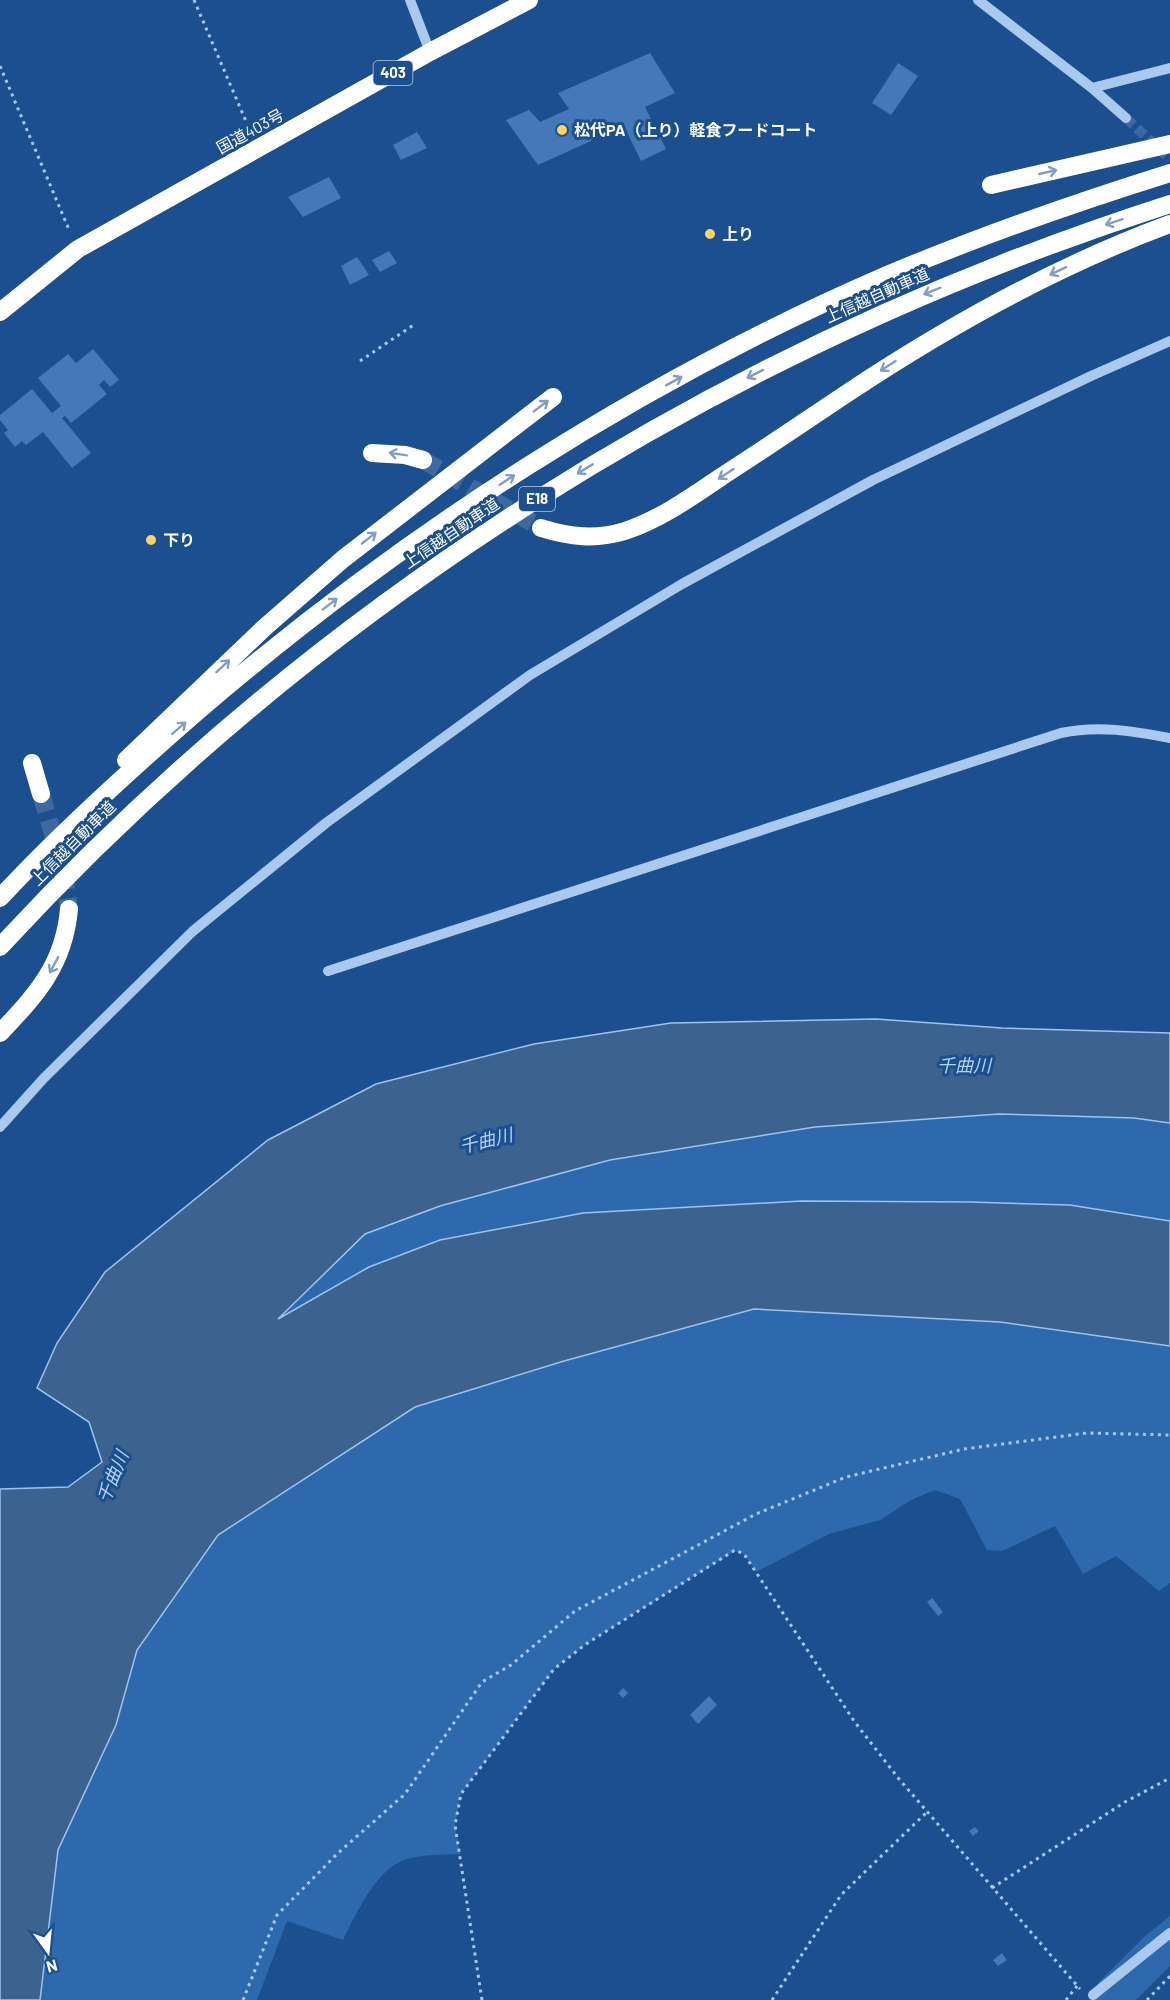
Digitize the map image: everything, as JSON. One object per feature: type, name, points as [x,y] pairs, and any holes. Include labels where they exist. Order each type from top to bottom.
[{"type":"highway","name":"国道403号","points":[[0,312],[78,249],[430,52],[529,0]]},
{"type":"highway","points":[[991,185],[1170,144]]},
{"type":"highway","name":"上信越自動車道","points":[[4,894],[112,789],[240,676],[380,567],[532,463],[699,367],[886,276],[1064,207],[1170,173]]},
{"type":"highway","name":"上信越自動車道","points":[[0,947],[116,827],[257,702],[397,594],[554,488],[698,404],[807,347],[988,268],[1086,231],[1170,204]]},
{"type":"highway","points":[[541,528],[561,535],[603,536],[648,522],[697,493],[902,357],[973,314],[1104,249],[1170,224]]},
{"type":"highway","points":[[4,894],[107,779],[264,628],[343,559],[554,397]]},
{"type":"highway","points":[[372,453],[405,455],[423,460]]},
{"type":"highway","points":[[32,763],[41,794]]},
{"type":"highway","points":[[0,1033],[26,1006],[54,967],[63,949],[69,909]]},
{"type":"street","points":[[410,0],[430,52]]},
{"type":"street","points":[[978,0],[1092,88],[1126,118]]},
{"type":"street","points":[[1092,88],[1170,68]]},
{"type":"street","points":[[0,1127],[44,1078],[193,931],[326,823],[530,675],[682,584],[873,480],[1170,341]]},
{"type":"street","points":[[328,971],[1061,733],[1088,728],[1115,728],[1170,738]]},
{"type":"street","points":[[1093,1995],[1170,1933]]},
{"type":"path","points":[[194,0],[257,148]]},
{"type":"path","points":[[0,66],[78,249]]},
{"type":"path","points":[[360,361],[415,324]]},
{"type":"path","points":[[243,2000],[277,1915],[338,1853],[405,1794],[482,1682],[511,1665],[575,1611],[756,1514],[846,1477],[964,1449],[1087,1433],[1170,1435]]},
{"type":"path","points":[[482,2000],[455,1825],[461,1794],[554,1669],[586,1644],[735,1551],[744,1554],[854,1721],[927,1812],[1086,1996],[1093,1995]]},
{"type":"path","points":[[992,1888],[1125,1802],[1170,1778]]},
{"type":"path","points":[[772,2000],[841,1895],[927,1812]]},
{"type":"path","points":[[1148,2000],[1170,1976]]},
{"type":"path","points":[[1066,2000],[1077,1986]]},
{"type":"shaded area","points":[[999,1114],[1134,1118],[1170,1123],[1170,1221],[1070,1205],[970,1202],[802,1201],[583,1213],[440,1240],[369,1267],[276,1320],[365,1234],[440,1206],[610,1160],[815,1127]]},
{"type":"shaded area","points":[[754,1309],[1000,1322],[1170,1346],[1170,1583],[1159,1591],[1116,1556],[1083,1574],[1055,1526],[1002,1551],[987,1550],[960,1499],[935,1490],[911,1500],[880,1520],[829,1534],[756,1572],[744,1554],[735,1551],[586,1644],[554,1669],[461,1794],[455,1825],[460,1854],[431,1855],[404,1860],[384,1873],[368,1894],[343,1940],[287,1921],[257,2000],[40,2000],[58,1850],[116,1725],[137,1650],[218,1535],[415,1407],[564,1361]]},
{"type":"shaded area","points":[[1170,1916],[1170,1929],[1097,1989],[1098,1983],[1145,1936]]},
{"type":"shaded area","points":[[1170,1937],[1170,1966],[1136,2000],[1093,2000]]},
{"type":"water","name":"千曲川","points":[[876,1019],[1002,1028],[1170,1033],[1170,1123],[1134,1118],[999,1114],[815,1127],[610,1160],[440,1206],[365,1234],[278,1319],[369,1267],[440,1240],[583,1213],[802,1201],[1070,1205],[1170,1221],[1170,1346],[1000,1322],[754,1309],[564,1361],[415,1407],[218,1535],[137,1650],[116,1725],[58,1850],[40,2000],[0,2000],[0,1489],[68,1487],[102,1462],[89,1422],[37,1388],[57,1343],[105,1272],[268,1140],[376,1084],[534,1044],[671,1023]]},
{"type":"building","points":[[650,53],[675,93],[645,107],[666,149],[641,161],[624,126],[538,165],[506,120],[529,110],[540,122],[569,109],[558,93]]},
{"type":"building","points":[[898,63],[918,76],[891,115],[872,103]]},
{"type":"building","points":[[417,132],[427,148],[401,160],[393,145]]},
{"type":"building","points":[[329,177],[341,198],[303,217],[288,197]]},
{"type":"building","points":[[389,251],[397,263],[380,272],[372,260]]},
{"type":"building","points":[[357,257],[369,275],[350,285],[341,266]]},
{"type":"building","points":[[93,349],[119,380],[110,387],[104,380],[99,385],[107,394],[71,423],[65,416],[62,418],[91,453],[72,468],[43,432],[26,445],[22,441],[15,447],[4,433],[8,430],[0,420],[0,415],[32,389],[52,413],[61,406],[38,378],[68,354],[76,363]]},
{"type":"building","points":[[932,1598],[943,1612],[938,1616],[927,1602]]},
{"type":"building","points":[[623,1688],[628,1693],[623,1698],[618,1693]]},
{"type":"building","points":[[709,1696],[717,1705],[698,1724],[690,1715]]},
{"type":"building","points":[[975,1827],[979,1831],[973,1836],[969,1831]]},
{"type":"building","points":[[1002,1953],[1007,1960],[998,1966],[993,1960]]},
{"type":"tunnel","points":[[1126,118],[1170,159]]},
{"type":"tunnel","points":[[423,460],[541,528]]},
{"type":"tunnel","points":[[41,794],[62,864],[69,909]]},
{"type":"place","name":"松代PA（上り）軽食フードコート","points":[[562,130]]},
{"type":"place","name":"上り","points":[[710,234]]},
{"type":"place","name":"下り","points":[[151,540]]}]
